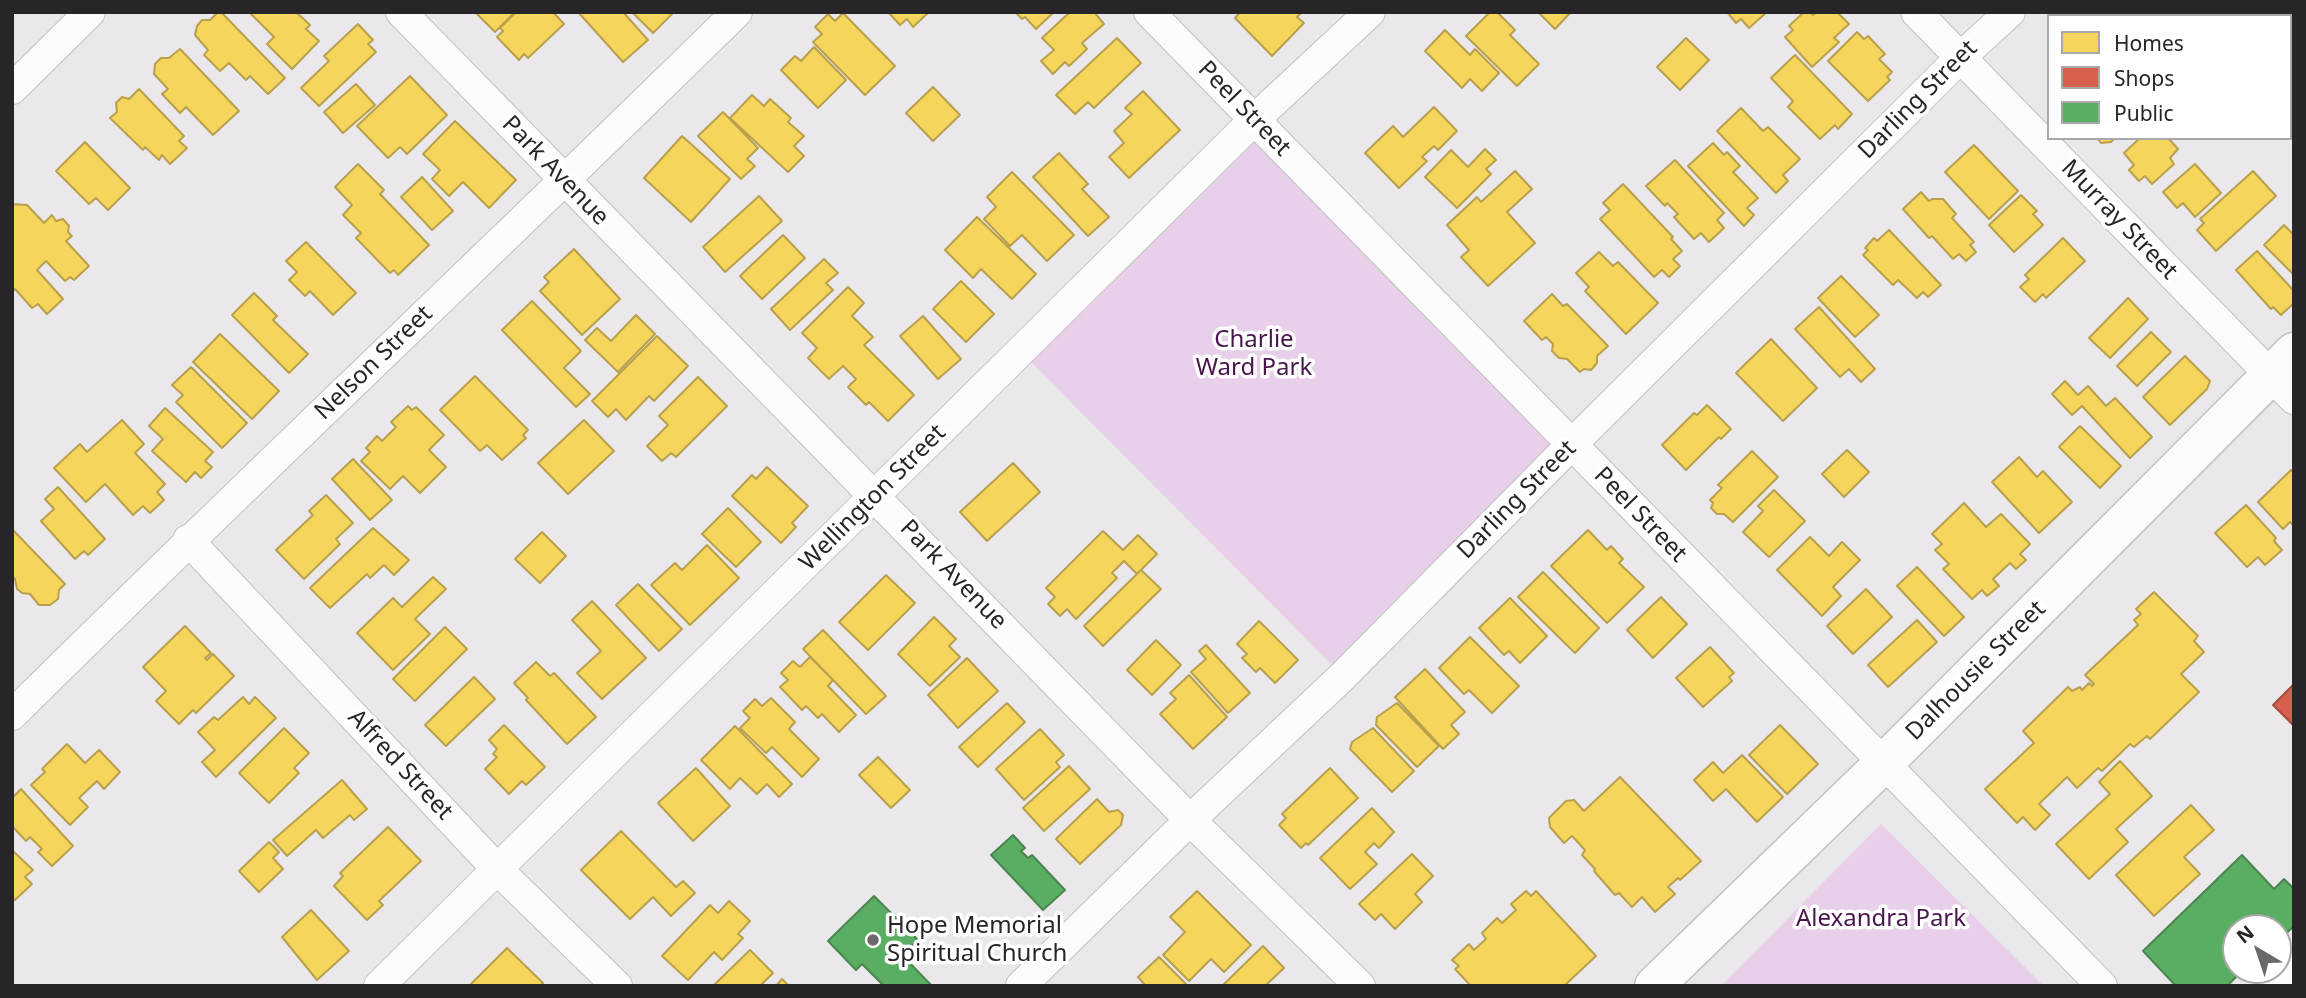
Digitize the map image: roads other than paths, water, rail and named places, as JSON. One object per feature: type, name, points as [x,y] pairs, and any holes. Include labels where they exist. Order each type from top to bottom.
[{"type":"main road","name":"Dalhousie Street","points":[[1654,986],[2286,375]]},
{"type":"main road","points":[[2276,986],[2294,968]]},
{"type":"street","points":[[12,89],[90,12]]},
{"type":"street","name":"Park Avenue","points":[[401,12],[1190,820],[1360,986]]},
{"type":"street","name":"Nelson Street","points":[[12,715],[188,540],[565,181],[737,12]]},
{"type":"street","name":"Peel Street","points":[[1149,12],[2102,986]]},
{"type":"street","name":"Wellington Street","points":[[379,986],[1254,120],[1370,12]]},
{"type":"street","name":"Murray Street","points":[[1916,12],[2286,375]]},
{"type":"street","name":"Darling Street","points":[[1021,986],[1190,820],[1343,676],[1572,444],[1961,57],[2010,12]]},
{"type":"street","name":"Alfred Street","points":[[188,540],[497,869],[617,986]]},
{"type":"place","name":"Hope Memorial Spiritual Church","points":[[873,940]]},
{"type":"park label","name":"Charlie Ward Park","points":[[1254,354]]},
{"type":"park label","name":"Alexandra Park","points":[[1881,919]]}]
